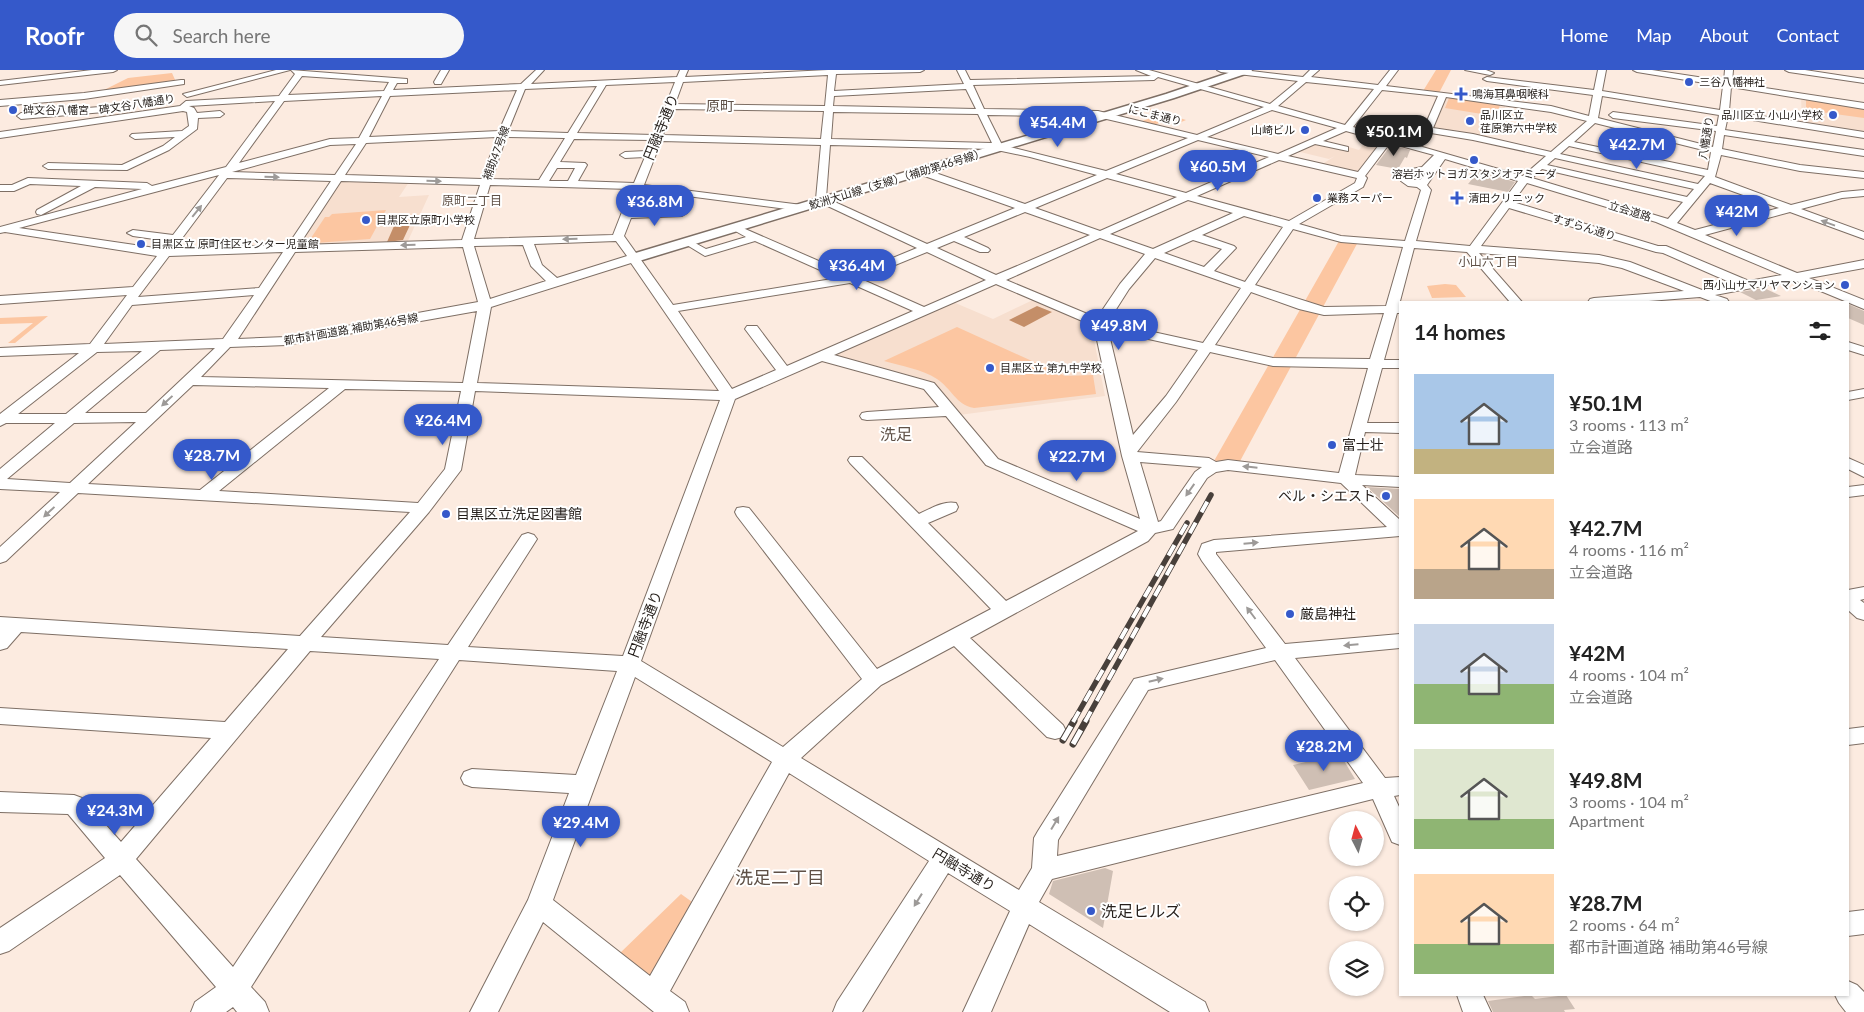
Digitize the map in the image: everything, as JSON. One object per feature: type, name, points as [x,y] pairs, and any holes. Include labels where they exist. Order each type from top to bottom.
[{"type":"main road","name":"鮫洲大山線（支線）（補助第46号線）","points":[[634,258],[1198,87],[1244,71]]},
{"type":"street","points":[[0,83],[50,74],[113,70]]},
{"type":"street","points":[[48,166],[124,168],[166,148],[194,127],[194,116],[185,102],[179,70]]},
{"type":"street","points":[[185,102],[286,70]]},
{"type":"street","points":[[0,557],[228,343],[364,140],[387,94],[396,80],[406,70]]},
{"type":"street","points":[[438,82],[445,70]]},
{"type":"street","name":"補助47号線","points":[[467,242],[502,134],[521,88],[540,70]]},
{"type":"street","points":[[681,77],[879,70]]},
{"type":"street","points":[[11,122],[185,102],[602,84],[681,77],[782,72],[920,70]]},
{"type":"street","points":[[961,70],[1000,147]]},
{"type":"street","points":[[1068,70],[1078,80]]},
{"type":"street","points":[[1131,70],[1198,87]]},
{"type":"street","points":[[1140,70],[1198,87]]},
{"type":"street","points":[[1221,70],[1443,94],[1484,83],[1599,93],[1723,112],[1799,121],[1864,135]]},
{"type":"street","points":[[670,309],[851,279],[1027,209],[1272,107],[1315,70]]},
{"type":"street","points":[[189,381],[340,386],[470,387],[729,396],[1344,128],[1350,125],[1394,70]]},
{"type":"street","points":[[1469,70],[1484,83],[1551,109],[1720,131],[1864,153]]},
{"type":"street","points":[[1473,250],[1524,180],[1594,116],[1602,70]]},
{"type":"street","points":[[1637,70],[1864,106]]},
{"type":"street","name":"八幡通り","points":[[1670,224],[1711,176],[1717,150],[1729,70]]},
{"type":"street","points":[[1788,70],[1864,81]]},
{"type":"street","points":[[1,420],[94,348],[224,173],[282,99],[298,72],[410,81]]},
{"type":"street","points":[[832,72],[821,199],[824,201],[1100,324],[1273,362],[1399,364]]},
{"type":"street","points":[[50,74],[50,98]]},
{"type":"street","points":[[519,76],[532,76]]},
{"type":"street","name":"円融寺通り","points":[[619,238],[626,215],[681,77]]},
{"type":"street","points":[[831,94],[968,85],[1078,80],[1117,82],[1160,78]]},
{"type":"street","points":[[428,82],[464,80]]},
{"type":"street","points":[[0,103],[181,82]]},
{"type":"street","points":[[542,184],[602,84]]},
{"type":"street","name":"立会道路","points":[[1198,87],[1388,140],[1670,224],[1864,305]]},
{"type":"street","points":[[1443,94],[1428,130],[1462,135],[1701,188]]},
{"type":"street","points":[[1798,105],[1800,95]]},
{"type":"street","points":[[11,122],[50,98]]},
{"type":"street","name":"碑文谷八幡通り","points":[[0,135],[185,102]]},
{"type":"street","name":"にこま通り","points":[[670,106],[1106,115],[1360,176]]},
{"type":"street","points":[[194,116],[220,114]]},
{"type":"street","points":[[1594,116],[1717,150],[1800,168],[1864,175]]},
{"type":"street","points":[[143,130],[134,136],[184,134]]},
{"type":"street","points":[[5,228],[160,187],[224,173],[328,142],[502,134],[1000,147],[1108,174],[1341,239],[1599,260],[1626,265],[1720,301]]},
{"type":"street","points":[[1346,479],[1358,427],[1376,364],[1396,309],[1410,244],[1426,190],[1420,185],[1406,181],[1410,172],[1425,170],[1435,158],[1456,154],[1462,135]]},
{"type":"street","points":[[1129,453],[1171,399],[1204,348],[1290,225],[1359,185],[1362,178],[1360,176],[1388,140]]},
{"type":"street","points":[[1314,141],[1344,149]]},
{"type":"street","points":[[1567,142],[1711,176],[1792,210],[1864,236]]},
{"type":"street","points":[[625,155],[650,154]]},
{"type":"street","points":[[1420,185],[1444,157]]},
{"type":"street","points":[[554,165],[582,165],[570,185]]},
{"type":"street","points":[[1540,166],[1691,201]]},
{"type":"street","points":[[920,172],[1303,306],[1324,311],[1396,309]]},
{"type":"street","points":[[224,173],[338,179],[638,187],[802,208]]},
{"type":"street","points":[[0,188],[14,188],[28,180],[160,187]]},
{"type":"street","points":[[5,228],[95,183]]},
{"type":"street","points":[[1626,265],[1650,258],[1676,233],[1689,232],[1792,210],[1842,196],[1864,193]]},
{"type":"street","name":"すずらん通り","points":[[1508,204],[1661,249],[1750,286]]},
{"type":"street","points":[[654,995],[785,759],[874,680],[1142,537],[1149,529],[1149,517],[1129,453],[1100,324],[1124,287],[1152,254],[1243,212]]},
{"type":"street","points":[[626,215],[682,213]]},
{"type":"street","points":[[5,228],[164,253],[619,238],[729,396]]},
{"type":"street","points":[[736,228],[923,311]]},
{"type":"street","points":[[133,233],[175,240]]},
{"type":"street","points":[[1193,236],[1230,248],[1205,273]]},
{"type":"street","points":[[688,242],[705,253],[756,237]]},
{"type":"street","points":[[955,237],[984,250]]},
{"type":"street","points":[[527,240],[537,266],[555,283]]},
{"type":"street","points":[[0,942],[110,869],[122,858],[454,470],[485,304],[467,242]]},
{"type":"street","points":[[1473,250],[1473,253],[1515,301]]},
{"type":"street","name":"都市計画道路 補助第46号線","points":[[0,352],[286,341],[485,304],[634,258]]},
{"type":"street","points":[[1635,301],[1750,286],[1864,264]]},
{"type":"street","points":[[0,300],[136,291]]},
{"type":"street","points":[[127,302],[263,291]]},
{"type":"street","points":[[752,329],[784,372]]},
{"type":"street","points":[[0,477],[156,346]]},
{"type":"street","points":[[1849,346],[1864,351]]},
{"type":"street","points":[[820,356],[924,383],[929,386],[992,462],[1149,529],[1167,525],[1201,475],[1211,468],[1228,464],[1346,479],[1399,482]]},
{"type":"street","points":[[203,496],[340,386]]},
{"type":"street","points":[[1849,396],[1864,393]]},
{"type":"street","name":"円融寺通り","points":[[729,396],[630,664],[1195,1012]]},
{"type":"street","points":[[867,416],[950,411]]},
{"type":"street","points":[[1,420],[151,417]]},
{"type":"street","points":[[1358,427],[1399,428]]},
{"type":"street","points":[[1129,453],[1209,463]]},
{"type":"street","points":[[856,460],[915,522],[1004,610]]},
{"type":"street","points":[[1849,464],[1864,472]]},
{"type":"street","points":[[1346,479],[1399,529]]},
{"type":"street","points":[[0,484],[423,508]]},
{"type":"street","points":[[1849,492],[1864,490]]},
{"type":"street","points":[[915,522],[950,507]]},
{"type":"street","points":[[743,512],[874,680]]},
{"type":"street","points":[[1399,530],[1224,546],[1208,548],[1207,554],[1210,561],[1280,652],[1390,787],[1399,830]]},
{"type":"street","points":[[205,1012],[234,989],[528,539]]},
{"type":"street","points":[[1849,596],[1864,593]]},
{"type":"street","points":[[1849,601],[1864,613]]},
{"type":"street","points":[[0,643],[8,624],[630,664],[539,904],[484,1012]]},
{"type":"street","points":[[956,636],[1055,731]]},
{"type":"street","points":[[977,1012],[1024,906],[1044,870],[1046,838],[1141,684],[1280,652],[1399,641]]},
{"type":"street","points":[[0,716],[232,731]]},
{"type":"street","points":[[1849,736],[1864,735]]},
{"type":"street","points":[[472,778],[584,786]]},
{"type":"street","points":[[1044,870],[1390,787]]},
{"type":"street","points":[[0,802],[74,805],[255,1012]]},
{"type":"street","points":[[847,1012],[944,858]]},
{"type":"street","points":[[539,904],[674,1012]]},
{"type":"street","points":[[1849,924],[1864,922]]},
{"type":"street","points":[[1849,995],[1864,1012]]},
{"type":"street","points":[[1470,996],[1477,1012]]},
{"type":"shaded area","points":[[1436,70],[1451,70],[1439,93],[1423,91]]},
{"type":"shaded area","points":[[172,73],[176,82],[98,93],[128,78]]},
{"type":"shaded area","name":"品川区立 小山小学校","points":[[1801,96],[1864,106],[1864,134],[1802,123]]},
{"type":"shaded area","name":"品川区立 荏原第六中学校","points":[[1445,97],[1506,104],[1503,112],[1516,114],[1483,138],[1431,128]]},
{"type":"shaded area","points":[[1449,98],[1500,105],[1494,116],[1445,108]]},
{"type":"shaded area","points":[[1806,100],[1864,108],[1864,118],[1806,110]]},
{"type":"shaded area","points":[[1142,106],[1186,120],[1179,123],[1169,120],[1153,125],[1139,122],[1160,115],[1138,107]]},
{"type":"shaded area","points":[[1368,138],[1382,142],[1371,158],[1362,165],[1357,174],[1321,165],[1335,156],[1329,159],[1296,151],[1316,142],[1343,151],[1349,147],[1359,150]]},
{"type":"shaded area","name":"目黒区立原町小学校","points":[[340,181],[409,182],[399,197],[429,195],[407,243],[298,247]]},
{"type":"shaded area","points":[[386,210],[370,239],[315,243],[309,241],[325,217],[329,217],[332,214]]},
{"type":"shaded area","points":[[410,225],[403,240],[387,242],[394,226]]},
{"type":"shaded area","points":[[1339,241],[1358,242],[1239,463],[1214,461]]},
{"type":"shaded area","points":[[1456,285],[1466,297],[1432,298],[1427,286]]},
{"type":"shaded area","name":"目黒区立 第九中学校","points":[[1035,299],[1091,324],[1105,396],[959,415],[928,380],[832,356],[953,302],[993,319]]},
{"type":"shaded area","points":[[1037,306],[1052,312],[1024,327],[1009,320]]},
{"type":"shaded area","points":[[48,316],[15,343],[8,343],[33,323],[0,324],[0,318]]},
{"type":"shaded area","points":[[957,327],[1065,376],[1093,375],[1096,394],[974,408],[958,400],[937,379],[918,370],[884,361]]},
{"type":"shaded area","points":[[681,894],[695,904],[656,976],[646,977],[619,954]]},
{"type":"building","points":[[1406,124],[1422,127],[1414,143],[1397,138]]},
{"type":"building","points":[[1391,145],[1410,150],[1407,158],[1405,157],[1398,169],[1376,165]]},
{"type":"building","points":[[1479,171],[1515,182],[1508,192],[1468,184]]},
{"type":"building","points":[[1764,288],[1781,296],[1756,300],[1740,292]]},
{"type":"building","points":[[1849,304],[1864,311],[1864,325],[1849,318]]},
{"type":"building","name":"ベル・シエスト","points":[[1367,487],[1399,489],[1399,516]]},
{"type":"building","points":[[1340,754],[1355,779],[1309,790],[1293,765]]},
{"type":"building","name":"洗足ヒルズ","points":[[1105,868],[1113,871],[1103,928],[1049,894],[1053,881]]},
{"type":"building","points":[[1524,996],[1532,996],[1535,999],[1567,996],[1575,1009],[1564,1010],[1565,1012],[1493,1012],[1488,1001]]},
{"type":"railway","points":[[1085,722],[1211,495]]},
{"type":"railway","points":[[1073,722],[1187,523]]},
{"type":"railway","points":[[1063,740],[1074,721]]},
{"type":"railway","points":[[1073,744],[1086,721]]},
{"type":"place","name":"三谷八幡神社","points":[[1689,82]]},
{"type":"place","name":"鳴海耳鼻咽喉科","points":[[1461,94]]},
{"type":"place","name":"碑文谷八幡宮","points":[[13,110]]},
{"type":"place","name":"品川区立 小山小学校","points":[[1833,115]]},
{"type":"place","name":"品川区立 荏原第六中学校","points":[[1470,121]]},
{"type":"place","name":"山崎ビル","points":[[1305,130]]},
{"type":"place","name":"溶岩ホットヨガスタジオアミーダ","points":[[1474,160]]},
{"type":"place","name":"業務スーパー","points":[[1317,198]]},
{"type":"place","name":"清田クリニック","points":[[1457,198]]},
{"type":"place","name":"目黒区立原町小学校","points":[[366,220]]},
{"type":"place","name":"目黒区立 原町住区センター児童館","points":[[141,244]]},
{"type":"place","name":"西小山サマリヤマンション","points":[[1845,285]]},
{"type":"place","name":"目黒区立 第九中学校","points":[[990,368]]},
{"type":"place","name":"富士壮","points":[[1332,445]]},
{"type":"place","name":"ベル・シエスト","points":[[1386,496]]},
{"type":"place","name":"目黒区立洗足図書館","points":[[446,514]]},
{"type":"place","name":"厳島神社","points":[[1290,614]]},
{"type":"place","name":"洗足ヒルズ","points":[[1091,911]]},
{"type":"district","name":"原町","points":[[720,106]]},
{"type":"district","name":"原町二丁目","points":[[472,201]]},
{"type":"district","name":"小山六丁目","points":[[1488,262]]},
{"type":"district","name":"洗足","points":[[896,434]]},
{"type":"district","name":"洗足二丁目","points":[[780,878]]}]
